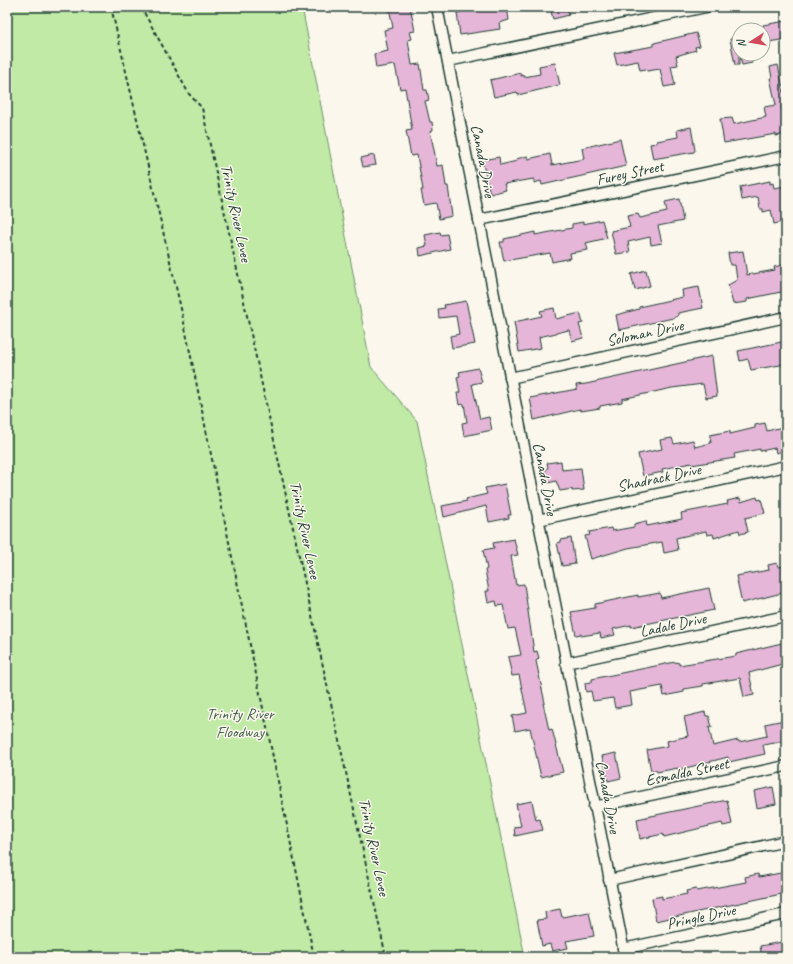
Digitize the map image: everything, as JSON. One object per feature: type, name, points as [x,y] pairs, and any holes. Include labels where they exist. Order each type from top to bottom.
[{"type":"street","name":"Canada Drive","points":[[437,7],[624,953]]},
{"type":"street","points":[[448,60],[706,7]]},
{"type":"street","name":"Furey Street","points":[[479,220],[786,156]]},
{"type":"street","name":"Soloman Drive","points":[[510,378],[786,317]]},
{"type":"street","name":"Shadrack Drive","points":[[538,520],[786,466]]},
{"type":"street","name":"Ladale Drive","points":[[566,663],[786,616]]},
{"type":"street","name":"Esmalda Street","points":[[594,807],[786,766]]},
{"type":"street","points":[[609,880],[786,841]]},
{"type":"street","name":"Pringle Drive","points":[[624,953],[786,914]]},
{"type":"path","points":[[111,7],[182,313],[314,957]]},
{"type":"path","name":"Trinity River Levee","points":[[140,7],[189,94],[202,108],[386,957]]},
{"type":"green space","name":"Trinity River Floodway","points":[[7,7],[302,7],[371,367],[417,421],[525,957],[7,957]]},
{"type":"building","points":[[389,7],[410,7],[415,31],[410,32],[412,39],[408,40],[412,65],[420,64],[424,90],[427,90],[429,100],[425,101],[433,130],[430,131],[437,166],[443,165],[446,186],[448,186],[452,216],[439,219],[436,203],[424,205],[417,155],[411,156],[406,131],[412,130],[405,88],[400,89],[395,65],[376,68],[374,54],[388,51],[384,30],[393,28]]},
{"type":"building","points":[[479,7],[507,7],[509,20],[499,23],[500,29],[460,35],[457,13]]},
{"type":"building","points":[[550,7],[567,7],[569,15],[553,19]]},
{"type":"building","points":[[786,21],[786,39],[771,42],[771,24]]},
{"type":"building","points":[[696,33],[700,46],[695,47],[696,50],[676,56],[678,65],[671,66],[675,85],[664,87],[660,69],[647,71],[646,69],[640,70],[638,61],[617,65],[614,53],[654,46],[654,43]]},
{"type":"building","points":[[734,62],[739,62],[739,65],[735,65]]},
{"type":"building","points":[[741,62],[752,62],[752,63],[742,65]]},
{"type":"building","points":[[555,63],[560,85],[518,95],[517,92],[494,97],[490,80],[521,73],[521,76],[524,75],[524,77],[540,74],[539,66]]},
{"type":"building","points":[[778,65],[786,102],[786,105],[781,106],[786,134],[776,136],[776,134],[724,143],[720,119],[732,118],[734,124],[766,117],[764,107],[776,105],[770,78],[772,78],[770,67]]},
{"type":"building","points":[[691,127],[695,150],[694,152],[653,159],[650,144],[657,143],[657,141],[678,137],[677,130]]},
{"type":"building","points":[[620,139],[626,166],[542,185],[541,181],[534,183],[534,179],[504,184],[506,190],[490,194],[482,160],[499,157],[500,165],[517,161],[516,159],[528,156],[528,159],[550,154],[552,165],[584,159],[582,148]]},
{"type":"building","points":[[374,155],[376,165],[363,167],[361,158]]},
{"type":"building","points":[[770,181],[770,184],[773,183],[774,188],[786,186],[786,221],[774,224],[771,210],[763,212],[763,209],[760,209],[758,197],[742,200],[740,187]]},
{"type":"building","points":[[679,199],[683,221],[658,226],[662,243],[651,245],[650,237],[628,242],[630,252],[616,254],[611,231],[630,227],[627,216],[638,214],[640,218],[667,212],[665,202]]},
{"type":"building","points":[[602,220],[607,238],[586,243],[588,250],[570,253],[571,258],[552,262],[550,253],[504,261],[500,242],[504,242],[504,239],[535,232],[535,235],[572,228],[572,224],[583,222],[583,224]]},
{"type":"building","points":[[440,232],[441,235],[447,234],[450,249],[420,256],[419,248],[427,246],[425,235]]},
{"type":"building","points":[[743,251],[747,275],[775,270],[774,267],[786,264],[786,291],[747,299],[747,302],[733,304],[728,285],[737,280],[735,265],[730,265],[728,253]]},
{"type":"building","points":[[646,270],[650,286],[635,290],[631,274]]},
{"type":"building","points":[[699,287],[703,308],[678,313],[678,316],[673,318],[619,330],[616,315],[639,309],[639,307],[683,297],[682,290]]},
{"type":"building","points":[[466,301],[475,344],[452,348],[450,336],[459,334],[456,316],[439,318],[438,309],[445,308],[444,305]]},
{"type":"building","points":[[554,308],[556,319],[580,313],[583,323],[579,324],[583,338],[572,341],[569,330],[539,337],[541,348],[519,352],[514,322],[542,316],[540,311]]},
{"type":"building","points":[[786,341],[786,364],[751,370],[748,359],[740,361],[738,351]]},
{"type":"building","points":[[712,356],[717,396],[706,398],[703,384],[672,388],[622,399],[622,402],[600,406],[600,408],[581,411],[580,409],[534,420],[530,398],[577,389],[576,385]]},
{"type":"building","points":[[478,368],[482,382],[472,384],[480,419],[489,417],[492,430],[464,436],[462,423],[467,422],[464,404],[459,405],[457,393],[460,393],[457,377],[460,376],[459,372]]},
{"type":"building","points":[[765,423],[767,431],[786,426],[786,450],[776,453],[775,448],[760,451],[760,449],[734,454],[735,458],[691,465],[691,463],[662,469],[663,472],[643,476],[638,454],[662,449],[660,440],[672,438],[674,444],[693,440],[695,447],[711,443],[710,435],[730,431],[730,434],[755,428],[755,425]]},
{"type":"building","points":[[561,461],[562,470],[581,468],[584,490],[572,491],[572,489],[560,491],[556,481],[548,483],[544,473],[548,467],[547,463]]},
{"type":"building","points":[[505,484],[511,515],[508,515],[509,518],[489,522],[486,506],[444,517],[442,506],[467,501],[466,499],[487,494],[485,488]]},
{"type":"building","points":[[757,497],[758,500],[761,499],[765,513],[745,518],[748,532],[740,534],[739,530],[714,538],[713,534],[707,535],[706,531],[676,538],[678,550],[664,553],[662,542],[628,548],[591,559],[585,536],[590,535],[589,532],[611,528],[612,531],[634,527],[634,524],[646,521],[647,526],[682,519],[681,513],[728,504],[727,501],[740,498],[741,502]]},
{"type":"building","points":[[571,538],[575,564],[562,566],[557,543],[561,542],[561,540]]},
{"type":"building","points":[[514,539],[518,555],[511,556],[516,585],[524,584],[534,652],[537,651],[539,658],[536,661],[545,703],[543,703],[549,730],[552,729],[563,772],[541,777],[530,728],[515,731],[512,716],[527,713],[519,675],[512,676],[508,657],[521,655],[515,628],[508,629],[503,605],[497,606],[496,601],[488,603],[486,591],[489,591],[485,570],[487,569],[483,550],[494,548],[493,543]]},
{"type":"building","points":[[777,563],[778,567],[786,566],[786,592],[742,603],[736,576],[769,570],[768,565]]},
{"type":"building","points":[[709,588],[714,610],[631,627],[631,625],[613,629],[615,635],[601,638],[600,633],[581,636],[581,634],[576,635],[571,612],[595,608],[595,604],[638,595],[638,597],[660,593],[661,598]]},
{"type":"building","points":[[786,642],[786,663],[749,673],[754,695],[744,697],[740,678],[703,684],[703,686],[684,689],[684,692],[664,696],[662,686],[630,692],[632,705],[615,708],[613,698],[593,701],[591,691],[586,692],[585,683],[592,682],[592,679],[675,662],[679,663],[679,665],[736,656],[736,654]]},
{"type":"building","points":[[705,712],[706,716],[709,716],[712,727],[709,727],[713,746],[738,740],[739,742],[767,736],[765,724],[784,720],[786,741],[763,745],[765,754],[729,762],[728,757],[678,770],[678,768],[657,772],[656,770],[651,771],[647,750],[668,746],[667,741],[688,736],[684,717]]},
{"type":"building","points":[[616,753],[621,778],[608,781],[602,756]]},
{"type":"building","points":[[773,787],[776,804],[757,808],[754,791]]},
{"type":"building","points":[[727,800],[732,824],[723,826],[722,823],[664,837],[663,834],[640,839],[637,819]]},
{"type":"building","points":[[532,801],[536,820],[540,819],[543,830],[515,836],[514,827],[521,826],[516,804]]},
{"type":"building","points":[[786,872],[786,893],[656,921],[652,898],[662,896],[662,899],[687,894],[686,891],[696,889],[697,891],[746,882],[745,877],[758,874],[759,877]]},
{"type":"building","points":[[560,909],[562,917],[589,912],[594,936],[566,941],[568,948],[552,951],[550,944],[542,946],[537,920],[546,919],[545,912]]},
{"type":"building","points":[[782,942],[784,957],[762,957],[760,946]]}]
